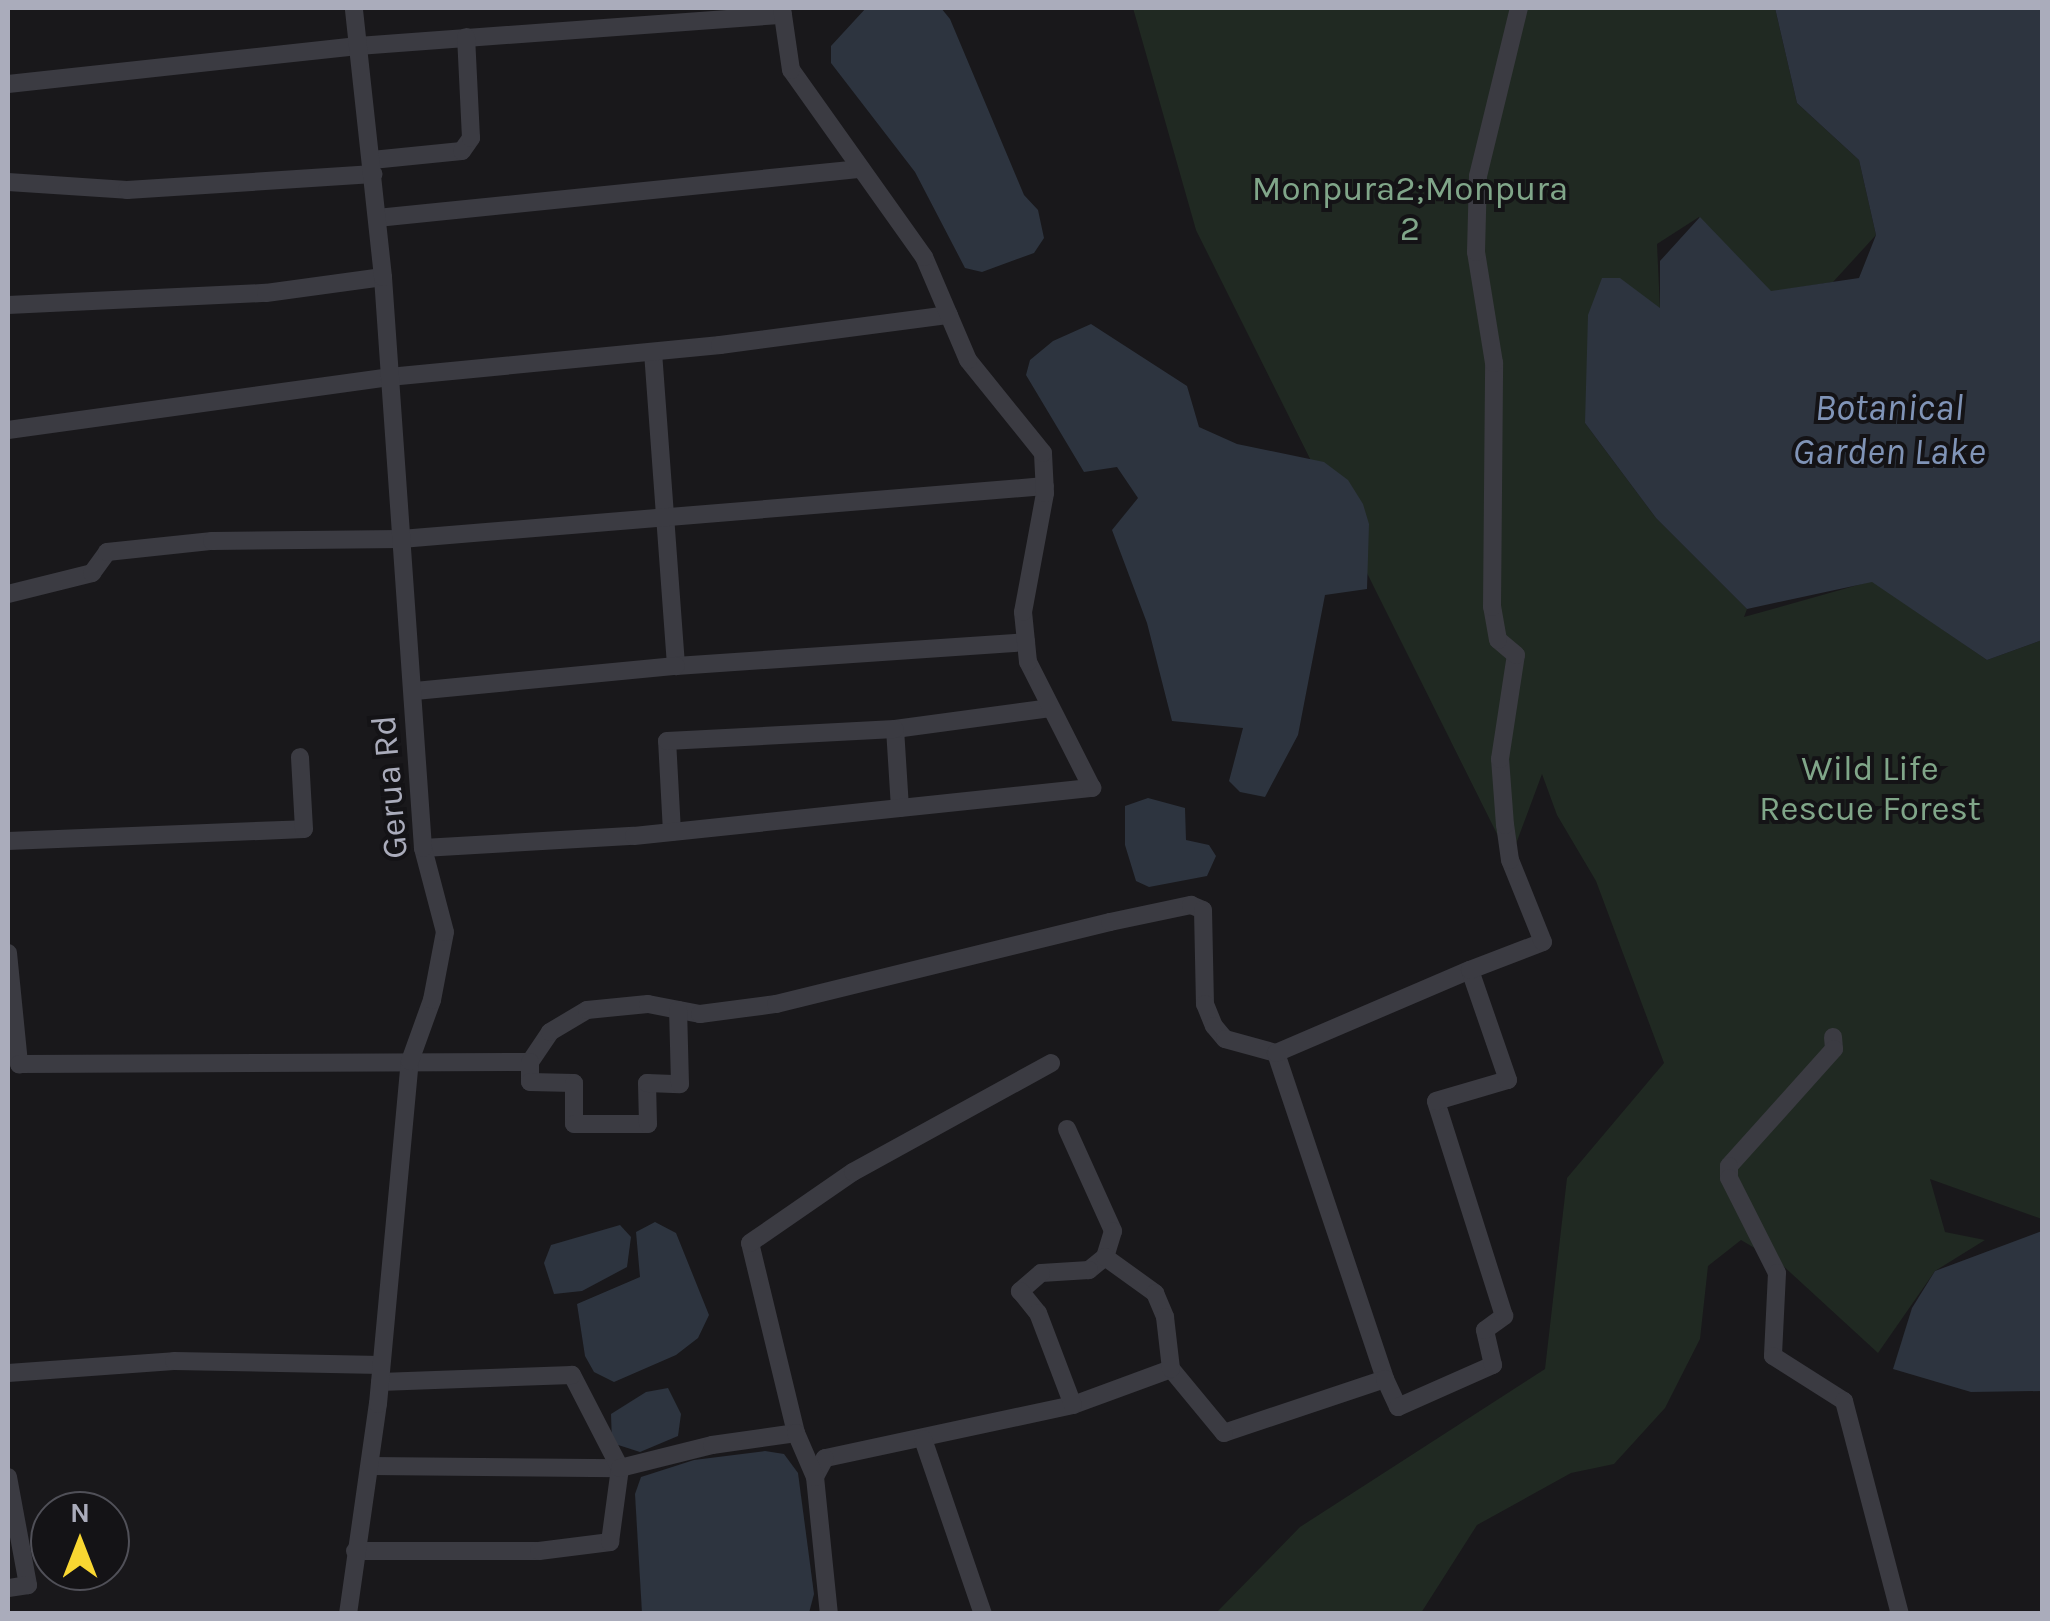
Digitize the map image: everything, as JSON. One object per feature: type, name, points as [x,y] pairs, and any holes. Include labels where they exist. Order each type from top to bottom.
[{"type":"street","name":"Gerua Rd","points":[[348,1614],[370,1466],[410,1060],[432,1000],[445,932],[423,848],[383,277],[354,8]]},
{"type":"street","points":[[678,1010],[680,1084],[647,1083],[648,1124],[574,1124],[574,1083],[530,1082],[530,1062],[550,1032],[587,1010],[648,1004],[700,1014],[776,1004],[1192,905],[1203,910],[1205,1004],[1214,1026],[1226,1039],[1276,1053],[1543,942],[1510,860],[1505,825],[1500,758],[1516,655],[1498,640],[1492,607],[1494,363],[1476,252],[1478,176],[1519,8]]},
{"type":"street","points":[[8,84],[358,46],[782,11],[791,70],[924,257],[968,360],[1043,453],[1045,486],[1023,612],[1028,662],[1092,788],[672,832],[423,848]]},
{"type":"street","points":[[8,182],[126,190],[373,168],[462,151],[471,138],[466,38]]},
{"type":"street","points":[[378,218],[861,169]]},
{"type":"street","points":[[8,305],[266,293],[383,277]]},
{"type":"street","points":[[8,430],[389,377],[653,352],[949,315]]},
{"type":"street","points":[[653,352],[676,666]]},
{"type":"street","points":[[8,594],[92,572],[108,552],[212,541],[400,539],[1045,486]]},
{"type":"street","points":[[415,691],[676,666],[1026,642]]},
{"type":"street","points":[[672,832],[668,742],[894,728],[1051,708]]},
{"type":"street","points":[[894,728],[900,808]]},
{"type":"street","points":[[8,841],[304,829],[300,758]]},
{"type":"street","points":[[8,953],[14,1066],[530,1062]]},
{"type":"street","points":[[1276,1053],[1398,1407],[1493,1365],[1485,1330],[1504,1316],[1436,1101],[1508,1080],[1470,970]]},
{"type":"street","points":[[1833,1036],[1834,1049],[1729,1166],[1729,1178],[1776,1273],[1773,1356],[1844,1402],[1900,1614]]},
{"type":"street","points":[[832,1610],[815,1477],[796,1434],[750,1243],[853,1172],[1051,1064]]},
{"type":"street","points":[[1067,1129],[1113,1231],[1106,1257],[1090,1270],[1041,1273],[1020,1291],[1038,1313],[1073,1405]]},
{"type":"street","points":[[1106,1257],[1155,1293],[1166,1317],[1171,1368],[1224,1433],[1386,1380]]},
{"type":"street","points":[[8,1372],[174,1361],[380,1373],[572,1374],[620,1468],[610,1542],[539,1551],[355,1551]]},
{"type":"street","points":[[815,1477],[826,1458],[1073,1405],[1171,1368]]},
{"type":"street","points":[[370,1466],[620,1468],[796,1434]]},
{"type":"street","points":[[922,1439],[983,1614]]},
{"type":"street","points":[[8,1477],[28,1585],[8,1588]]},
{"type":"green space","points":[[1133,8],[1775,8],[1797,103],[1859,160],[1876,235],[1833,282],[1771,292],[1699,217],[1657,244],[1660,309],[1585,423],[1656,518],[1747,609],[1744,617],[1872,581],[1987,660],[2042,640],[2042,1219],[1930,1179],[1945,1232],[1985,1240],[1935,1271],[1878,1353],[1780,1263],[1741,1240],[1708,1266],[1700,1339],[1665,1408],[1614,1464],[1571,1473],[1477,1525],[1421,1613],[1216,1613],[1300,1527],[1545,1369],[1567,1178],[1664,1063],[1596,881],[1557,815],[1542,774],[1510,860],[1196,230]]},
{"type":"water","points":[[866,8],[941,8],[950,19],[1024,195],[1038,210],[1044,238],[1034,253],[982,272],[965,268],[915,172],[831,63],[831,46]]},
{"type":"water","name":"Botanical Garden Lake","points":[[1775,8],[2042,8],[2042,640],[1987,660],[1872,582],[1747,609],[1656,518],[1585,423],[1588,315],[1602,278],[1620,278],[1660,308],[1660,261],[1700,217],[1771,291],[1859,278],[1876,235],[1859,160],[1797,103]]},
{"type":"water","points":[[1091,324],[1187,386],[1199,427],[1237,444],[1324,462],[1348,480],[1363,504],[1369,524],[1367,589],[1325,595],[1298,735],[1265,797],[1240,792],[1229,781],[1243,728],[1172,721],[1147,623],[1112,530],[1138,498],[1117,467],[1084,472],[1026,375],[1030,360],[1053,341]]},
{"type":"water","points":[[1148,798],[1185,808],[1186,840],[1209,845],[1216,856],[1207,876],[1149,887],[1136,881],[1125,845],[1125,806]]},
{"type":"water","points":[[655,1222],[676,1233],[709,1315],[698,1338],[676,1355],[614,1382],[594,1372],[585,1356],[577,1304],[640,1277],[636,1232]]},
{"type":"water","points":[[620,1225],[631,1237],[627,1267],[582,1291],[554,1294],[544,1263],[551,1245]]},
{"type":"water","points":[[2042,1231],[2042,1391],[1971,1392],[1893,1369],[1912,1308],[1935,1271]]},
{"type":"water","points":[[668,1388],[681,1414],[678,1436],[640,1452],[612,1443],[611,1414],[646,1392]]},
{"type":"water","points":[[765,1451],[784,1454],[798,1473],[814,1594],[809,1613],[642,1613],[635,1494],[641,1477],[694,1460]]},
{"type":"park label","name":"Monpura2;Monpura 2","points":[[1410,209]]},
{"type":"park label","name":"Wild Life Rescue Forest","points":[[1870,789]]}]
